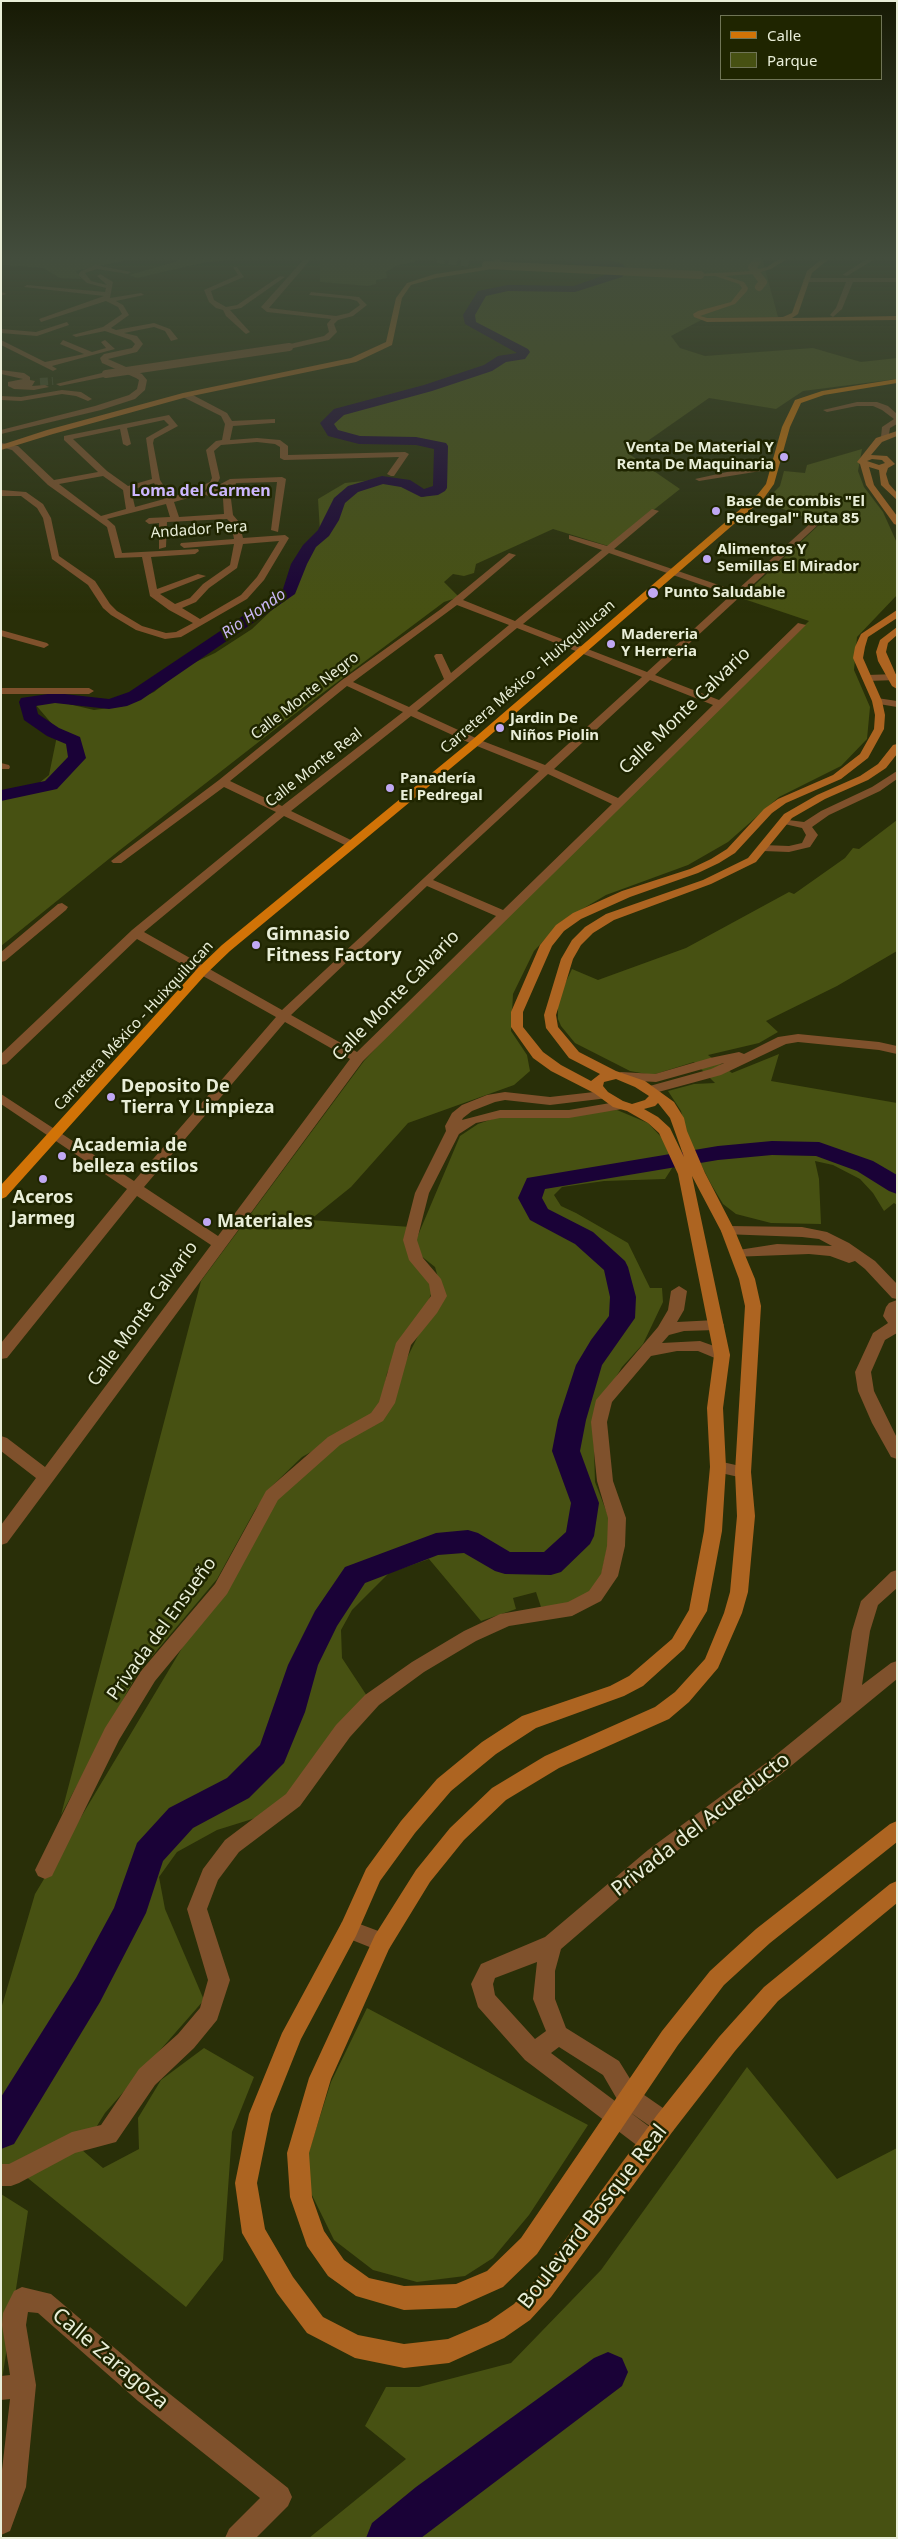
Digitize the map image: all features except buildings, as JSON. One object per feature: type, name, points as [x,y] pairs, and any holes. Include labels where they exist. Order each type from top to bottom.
[{"type":"main road","name":"Carretera México - Huixquilucan","points":[[1,1194],[202,971],[351,844],[476,742],[674,572],[767,489],[777,467],[786,427],[798,402],[822,393],[897,381]]},
{"type":"street","points":[[26,377],[37,383]]},
{"type":"street","points":[[57,382],[87,377]]},
{"type":"street","points":[[1,432],[98,408],[132,397],[141,390],[143,380],[140,377]]},
{"type":"street","points":[[2,446],[186,395],[270,377]]},
{"type":"street","points":[[1,379],[23,387],[37,383]]},
{"type":"street","points":[[1,396],[13,384],[37,383]]},
{"type":"street","points":[[23,387],[37,383]]},
{"type":"street","points":[[1,396],[25,401],[62,392],[78,394],[88,399]]},
{"type":"street","points":[[186,395],[224,415],[229,424],[226,442]]},
{"type":"street","points":[[827,410],[857,404],[874,404],[885,408],[897,420],[886,427],[885,437]]},
{"type":"street","points":[[251,414],[258,422]]},
{"type":"street","points":[[131,511],[127,489],[104,473],[67,438],[166,417],[174,426],[150,438],[149,443],[156,480],[170,502],[175,519]]},
{"type":"street","points":[[229,424],[272,421]]},
{"type":"street","points":[[122,426],[126,434],[127,444]]},
{"type":"street","points":[[897,433],[885,437],[871,447],[863,462],[870,485],[897,522]]},
{"type":"street","points":[[170,502],[213,484],[216,478],[210,450],[214,445],[226,442],[257,440],[278,442],[284,446],[282,461],[405,454],[392,474]]},
{"type":"street","points":[[897,442],[882,452],[884,463],[882,474],[885,485],[897,498]]},
{"type":"street","points":[[2,446],[15,448],[52,483],[102,518],[110,526],[117,553],[146,555],[196,554],[201,576],[206,586]]},
{"type":"street","points":[[863,462],[884,463]]},
{"type":"street","points":[[698,480],[735,471],[770,467]]},
{"type":"street","points":[[52,483],[104,473]]},
{"type":"street","points":[[102,518],[213,492],[233,481],[282,479],[275,530]]},
{"type":"street","points":[[127,489],[156,480]]},
{"type":"street","points":[[201,604],[206,586],[234,566],[239,541],[235,522],[229,516],[227,499],[233,481]]},
{"type":"street","points":[[1,493],[23,494],[40,506],[47,518],[55,557],[92,584],[106,606],[114,613],[139,628],[165,636],[178,635],[221,611]]},
{"type":"street","name":"Calle Monte Real","points":[[1,1061],[136,933],[282,812],[409,712],[655,511]]},
{"type":"street","points":[[149,521],[229,516]]},
{"type":"street","points":[[162,547],[163,520]]},
{"type":"street","points":[[1,1354],[135,1189],[284,1015],[425,881],[816,523]]},
{"type":"street","points":[[572,537],[739,595]]},
{"type":"street","name":"Andador Pera","points":[[117,553],[162,547],[196,554],[239,541],[285,538],[261,578],[244,597],[221,611]]},
{"type":"street","points":[[146,555],[153,594],[172,608],[200,623]]},
{"type":"street","name":"Calle Monte Negro","points":[[117,861],[223,782],[346,682],[456,601],[512,556]]},
{"type":"street","points":[[153,594],[201,576]]},
{"type":"street","points":[[456,601],[720,704]]},
{"type":"street","points":[[172,608],[201,604],[221,611]]},
{"type":"street","points":[[601,1093],[556,1068],[538,1055],[518,1028],[518,1012],[523,996],[546,945],[560,928],[577,916],[626,894],[715,861],[731,851],[768,810],[782,801],[836,777],[852,767],[864,756],[878,729],[877,701],[858,658],[864,636],[897,613]]},
{"type":"street","name":"Calle Monte Calvario","points":[[1,1538],[218,1243],[358,1058],[617,802],[801,625]]},
{"type":"street","points":[[897,630],[883,642],[881,652],[897,686]]},
{"type":"street","points":[[1,633],[44,645]]},
{"type":"street","points":[[439,656],[449,679]]},
{"type":"street","points":[[867,678],[894,677]]},
{"type":"street","points":[[346,682],[476,742],[547,770],[617,802]]},
{"type":"street","points":[[1,691],[89,690]]},
{"type":"street","points":[[877,701],[897,704]]},
{"type":"street","points":[[897,746],[882,766],[864,778],[799,809],[784,821],[752,860],[735,870],[610,917],[590,930],[576,943],[567,959],[550,1015],[552,1028],[574,1055],[654,1093],[716,1072],[752,1056],[774,1043],[798,1038],[879,1046],[897,1050]]},
{"type":"street","points":[[806,826],[825,813],[876,789],[897,774]]},
{"type":"street","points":[[223,782],[351,844]]},
{"type":"street","points":[[763,848],[789,849],[806,845],[812,835],[806,826],[784,821]]},
{"type":"street","points":[[425,881],[504,915]]},
{"type":"street","points":[[1,958],[62,907]]},
{"type":"street","points":[[136,933],[358,1058]]},
{"type":"street","points":[[879,1046],[897,1040]]},
{"type":"street","points":[[601,1093],[596,1086],[598,1080],[616,1075],[656,1078],[729,1057],[752,1056]]},
{"type":"street","name":"Boulevard Bosque Real","points":[[601,1093],[653,1120],[665,1131],[728,1231],[747,1278],[753,1306],[743,1472],[746,1516],[739,1592],[733,1613],[712,1663],[686,1693],[662,1712],[552,1762],[499,1794],[457,1834],[423,1876],[382,1942],[320,2078],[298,2152],[301,2197],[315,2238],[336,2268],[364,2288],[404,2298],[456,2296],[495,2279],[529,2246],[700,1997],[733,1961],[897,1830]]},
{"type":"street","name":"Privada del Ensueño","points":[[552,1108],[601,1093]]},
{"type":"street","points":[[627,1107],[650,1103],[654,1093]]},
{"type":"street","name":"Boulevard Bosque Real","points":[[654,1093],[668,1105],[677,1118],[692,1174],[695,1231],[722,1355],[715,1408],[718,1467],[713,1531],[707,1576],[698,1611],[678,1644],[648,1673],[618,1691],[529,1722],[489,1748],[444,1785],[408,1826],[373,1875],[349,1929],[293,2032],[264,2105],[246,2183],[254,2233],[285,2285],[315,2325],[355,2346],[404,2356],[449,2350],[496,2330],[522,2312],[543,2289],[651,2142],[727,2044],[771,1994],[897,1890]]},
{"type":"street","points":[[1,1098],[218,1243]]},
{"type":"street","name":"Privada del Ensueño","points":[[45,1870],[112,1734],[148,1676],[221,1589],[272,1496],[334,1441],[377,1417],[387,1403],[404,1343],[432,1310],[439,1296],[436,1283],[416,1260],[410,1240],[422,1193],[454,1131],[462,1124],[484,1116],[552,1108],[627,1107]]},
{"type":"street","points":[[728,1231],[788,1232],[822,1235],[844,1246],[870,1266],[897,1294]]},
{"type":"street","points":[[788,1232],[793,1249]]},
{"type":"street","points":[[737,1254],[793,1249],[832,1252],[870,1266]]},
{"type":"street","points":[[1,2175],[11,2175],[72,2143],[108,2134],[147,2078],[186,2041],[209,2013],[219,1980],[197,1909],[210,1875],[232,1846],[293,1800],[343,1731],[372,1700],[411,1672],[470,1636],[506,1619],[572,1609],[595,1596],[609,1576],[616,1546],[617,1518],[605,1481],[600,1422],[604,1400],[664,1331],[676,1310],[679,1291]]},
{"type":"street","points":[[897,1305],[894,1307],[891,1316],[897,1325],[879,1337],[863,1372],[866,1391],[880,1423],[897,1453]]},
{"type":"street","points":[[664,1331],[684,1326],[716,1325]]},
{"type":"street","points":[[648,1351],[677,1346],[700,1346],[722,1355]]},
{"type":"street","points":[[1,1442],[47,1477]]},
{"type":"street","points":[[718,1467],[743,1472]]},
{"type":"street","points":[[850,1707],[861,1631],[870,1601],[897,1577]]},
{"type":"street","name":"Privada del Acueducto","points":[[666,2123],[623,2107],[533,2053],[485,2000],[482,1984],[488,1970],[533,1954],[552,1944],[656,1856],[773,1769],[897,1668]]},
{"type":"street","points":[[349,1929],[382,1942]]},
{"type":"street","points":[[533,2053],[558,2035],[544,1999],[545,1971],[552,1944]]},
{"type":"street","name":"Privada del Acueducto","points":[[558,2035],[611,2068],[623,2107],[651,2142]]},
{"type":"street","name":"Calle Zaragoza","points":[[1,2522],[13,2487],[14,2325],[16,2312],[22,2299],[43,2302],[147,2392],[279,2497],[238,2538]]},
{"type":"green space","points":[[897,377],[803,391],[776,409],[709,398],[629,454],[680,489],[608,546],[553,529],[476,564],[474,573],[464,576],[453,574],[444,582],[459,597],[444,602],[292,716],[120,850],[1,946],[1,799],[24,795],[49,775],[58,731],[35,704],[56,701],[94,710],[123,706],[154,692],[185,667],[215,653],[252,629],[297,586],[299,576],[320,531],[318,499],[345,483],[373,480],[402,485],[423,497],[445,489],[445,445],[416,440],[382,441],[361,438],[337,432],[331,423],[342,413],[431,389],[456,379]]},
{"type":"green space","points":[[862,449],[858,471],[864,487],[883,512],[897,543],[897,595],[857,637],[854,670],[870,707],[867,739],[841,766],[779,797],[728,842],[688,865],[606,895],[562,921],[534,951],[513,994],[511,1031],[527,1055],[530,1071],[514,1085],[408,1123],[351,1187],[310,1220],[411,1227],[432,1291],[424,1314],[402,1341],[387,1373],[381,1404],[364,1422],[302,1457],[272,1486],[255,1510],[217,1579],[137,1674],[61,1815],[201,1281],[364,1061],[399,1023],[809,621],[741,598],[821,523],[764,502],[780,486],[784,471],[805,473],[807,465]]},
{"type":"green space","points":[[897,820],[897,951],[837,986],[766,1021],[778,1032],[759,1043],[708,1055],[732,1073],[779,1054],[771,1081],[897,1103],[897,1205],[894,1203],[884,1211],[873,1193],[860,1179],[833,1165],[815,1161],[819,1179],[821,1224],[771,1223],[736,1214],[723,1204],[711,1184],[688,1139],[681,1111],[668,1091],[694,1084],[715,1083],[694,1062],[652,1075],[630,1071],[575,1043],[561,1026],[558,1019],[558,1006],[562,990],[572,969],[598,980],[686,948],[789,892],[794,894],[845,858],[853,848],[859,849]]},
{"type":"green space","points":[[617,1110],[648,1123],[663,1139],[674,1165],[665,1179],[604,1181],[562,1187],[554,1195],[561,1206],[628,1243],[650,1288],[662,1288],[663,1302],[643,1344],[622,1367],[593,1415],[595,1482],[612,1526],[599,1585],[573,1604],[541,1607],[536,1592],[513,1598],[516,1609],[481,1621],[429,1559],[389,1573],[352,1610],[341,1630],[342,1658],[367,1696],[294,1794],[262,1816],[217,1830],[177,1852],[159,1877],[165,1909],[204,2000],[105,2113],[82,2150],[103,2168],[139,2149],[138,2118],[161,2080],[204,2048],[254,2077],[232,2132],[223,2260],[186,2307],[13,2166],[1,2165],[1,2009],[35,1894],[194,1628],[276,1498],[311,1464],[394,1402],[401,1370],[418,1336],[443,1295],[435,1267],[420,1255],[416,1240],[460,1136],[478,1124],[501,1116]]},
{"type":"green space","points":[[367,2008],[588,2125],[529,2215],[493,2258],[465,2276],[417,2282],[373,2270],[334,2240],[309,2189],[309,2151],[331,2082]]},
{"type":"green space","points":[[747,2067],[837,2179],[897,2148],[897,2538],[309,2538],[406,2459],[365,2426],[386,2387],[419,2387],[511,2363],[601,2270]]},
{"type":"green space","points":[[1,2194],[28,2211],[1,2386]]},
{"type":"waterway","name":"Rio Hondo","points":[[1,796],[51,785],[77,758],[74,741],[53,732],[30,716],[27,702],[55,698],[109,704],[121,702],[135,696],[225,637],[240,623],[271,606],[290,591],[299,564],[310,545],[324,533],[332,520],[339,501],[353,489],[382,480],[405,483],[421,493],[433,492],[440,488],[441,446],[416,441],[382,442],[359,440],[333,433],[327,423],[339,412],[428,388],[455,377]]},
{"type":"waterway","points":[[1,2131],[88,1990],[129,1913],[149,1853],[181,1818],[238,1788],[273,1753],[289,1712],[303,1665],[326,1619],[355,1575],[436,1544],[468,1541],[505,1563],[551,1564],[580,1536],[585,1503],[566,1451],[572,1420],[589,1365],[600,1346],[622,1318],[623,1297],[616,1267],[584,1238],[539,1214],[530,1198],[535,1183],[718,1153],[772,1148],[819,1149],[865,1166],[897,1186]]},
{"type":"waterway","points":[[387,2538],[431,2502],[608,2372]]},
{"type":"tunnel","points":[[40,382],[53,381]]},
{"type":"place","name":"Venta De Material Y Renta De Maquinaria","points":[[784,457]]},
{"type":"place","name":"Base de combis \"El Pedregal\" Ruta 85","points":[[716,511]]},
{"type":"place","name":"Alimentos Y Semillas El Mirador","points":[[707,559]]},
{"type":"place","name":"Punto Saludable","points":[[653,593]]},
{"type":"place","name":"Madereria Y Herreria","points":[[611,644]]},
{"type":"place","name":"Jardin De Niños Piolin","points":[[500,728]]},
{"type":"place","name":"Panadería El Pedregal","points":[[390,788]]},
{"type":"place","name":"Gimnasio Fitness Factory","points":[[256,945]]},
{"type":"place","name":"Deposito De Tierra Y Limpieza","points":[[111,1097]]},
{"type":"place","name":"Academia de belleza estilos","points":[[62,1156]]},
{"type":"place","name":"Aceros Jarmeg","points":[[43,1179]]},
{"type":"place","name":"Materiales","points":[[207,1222]]},
{"type":"district","name":"Loma del Carmen","points":[[201,491]]}]
